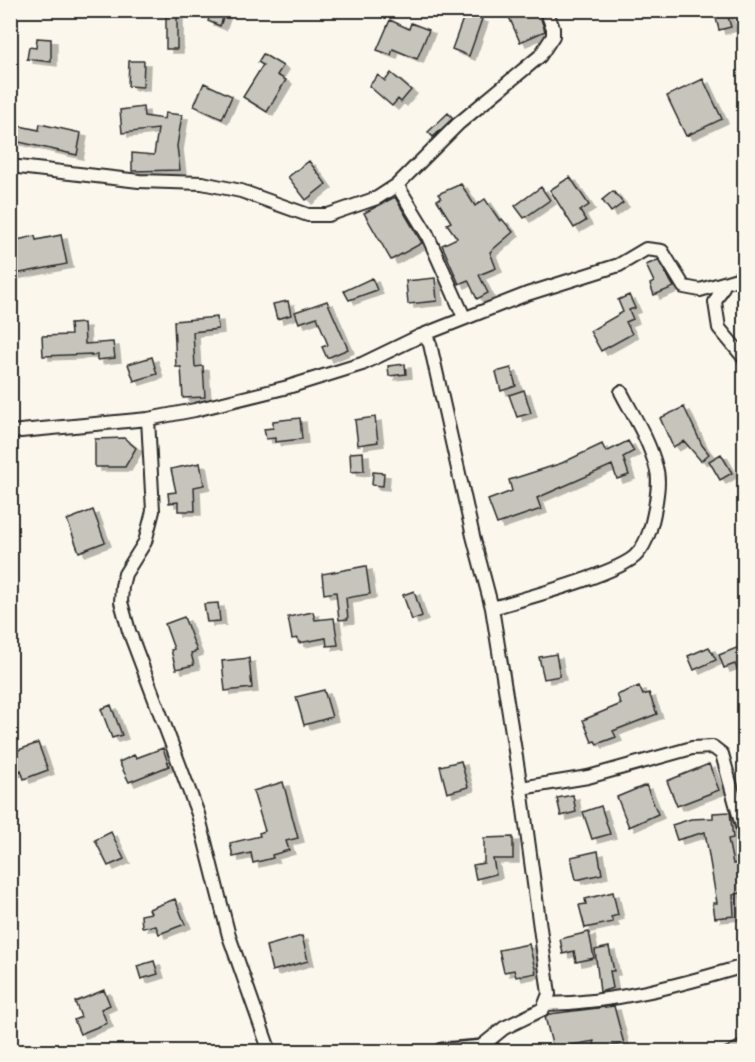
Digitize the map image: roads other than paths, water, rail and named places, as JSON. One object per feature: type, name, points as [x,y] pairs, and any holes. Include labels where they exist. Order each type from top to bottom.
[{"type":"main road","points":[[444,1051],[486,1050]]},
{"type":"street","points":[[10,166],[139,181],[202,183],[241,191],[308,215],[328,215],[354,207],[397,185],[458,124],[540,56],[553,36],[553,28],[546,10]]},
{"type":"street","points":[[397,185],[427,234],[464,317]]},
{"type":"street","points":[[10,432],[148,419],[288,387],[362,364],[464,317],[619,265],[646,249],[662,251],[684,287],[700,290],[724,285],[744,277]]},
{"type":"street","points":[[724,285],[715,302],[719,327],[744,358]]},
{"type":"street","points":[[420,336],[426,337],[430,344],[472,536],[492,608],[521,788],[549,994],[547,1004],[543,1009],[504,1028],[486,1050]]},
{"type":"street","points":[[492,608],[550,591],[617,567],[636,556],[646,540],[653,520],[657,470],[648,444],[621,392]]},
{"type":"street","points":[[148,419],[153,511],[145,542],[125,574],[122,602],[129,631],[198,814],[229,936],[270,1052]]},
{"type":"street","points":[[521,788],[588,777],[692,748],[713,747],[722,754],[744,833]]},
{"type":"street","points":[[547,1004],[589,1001],[671,988],[744,966]]}]
